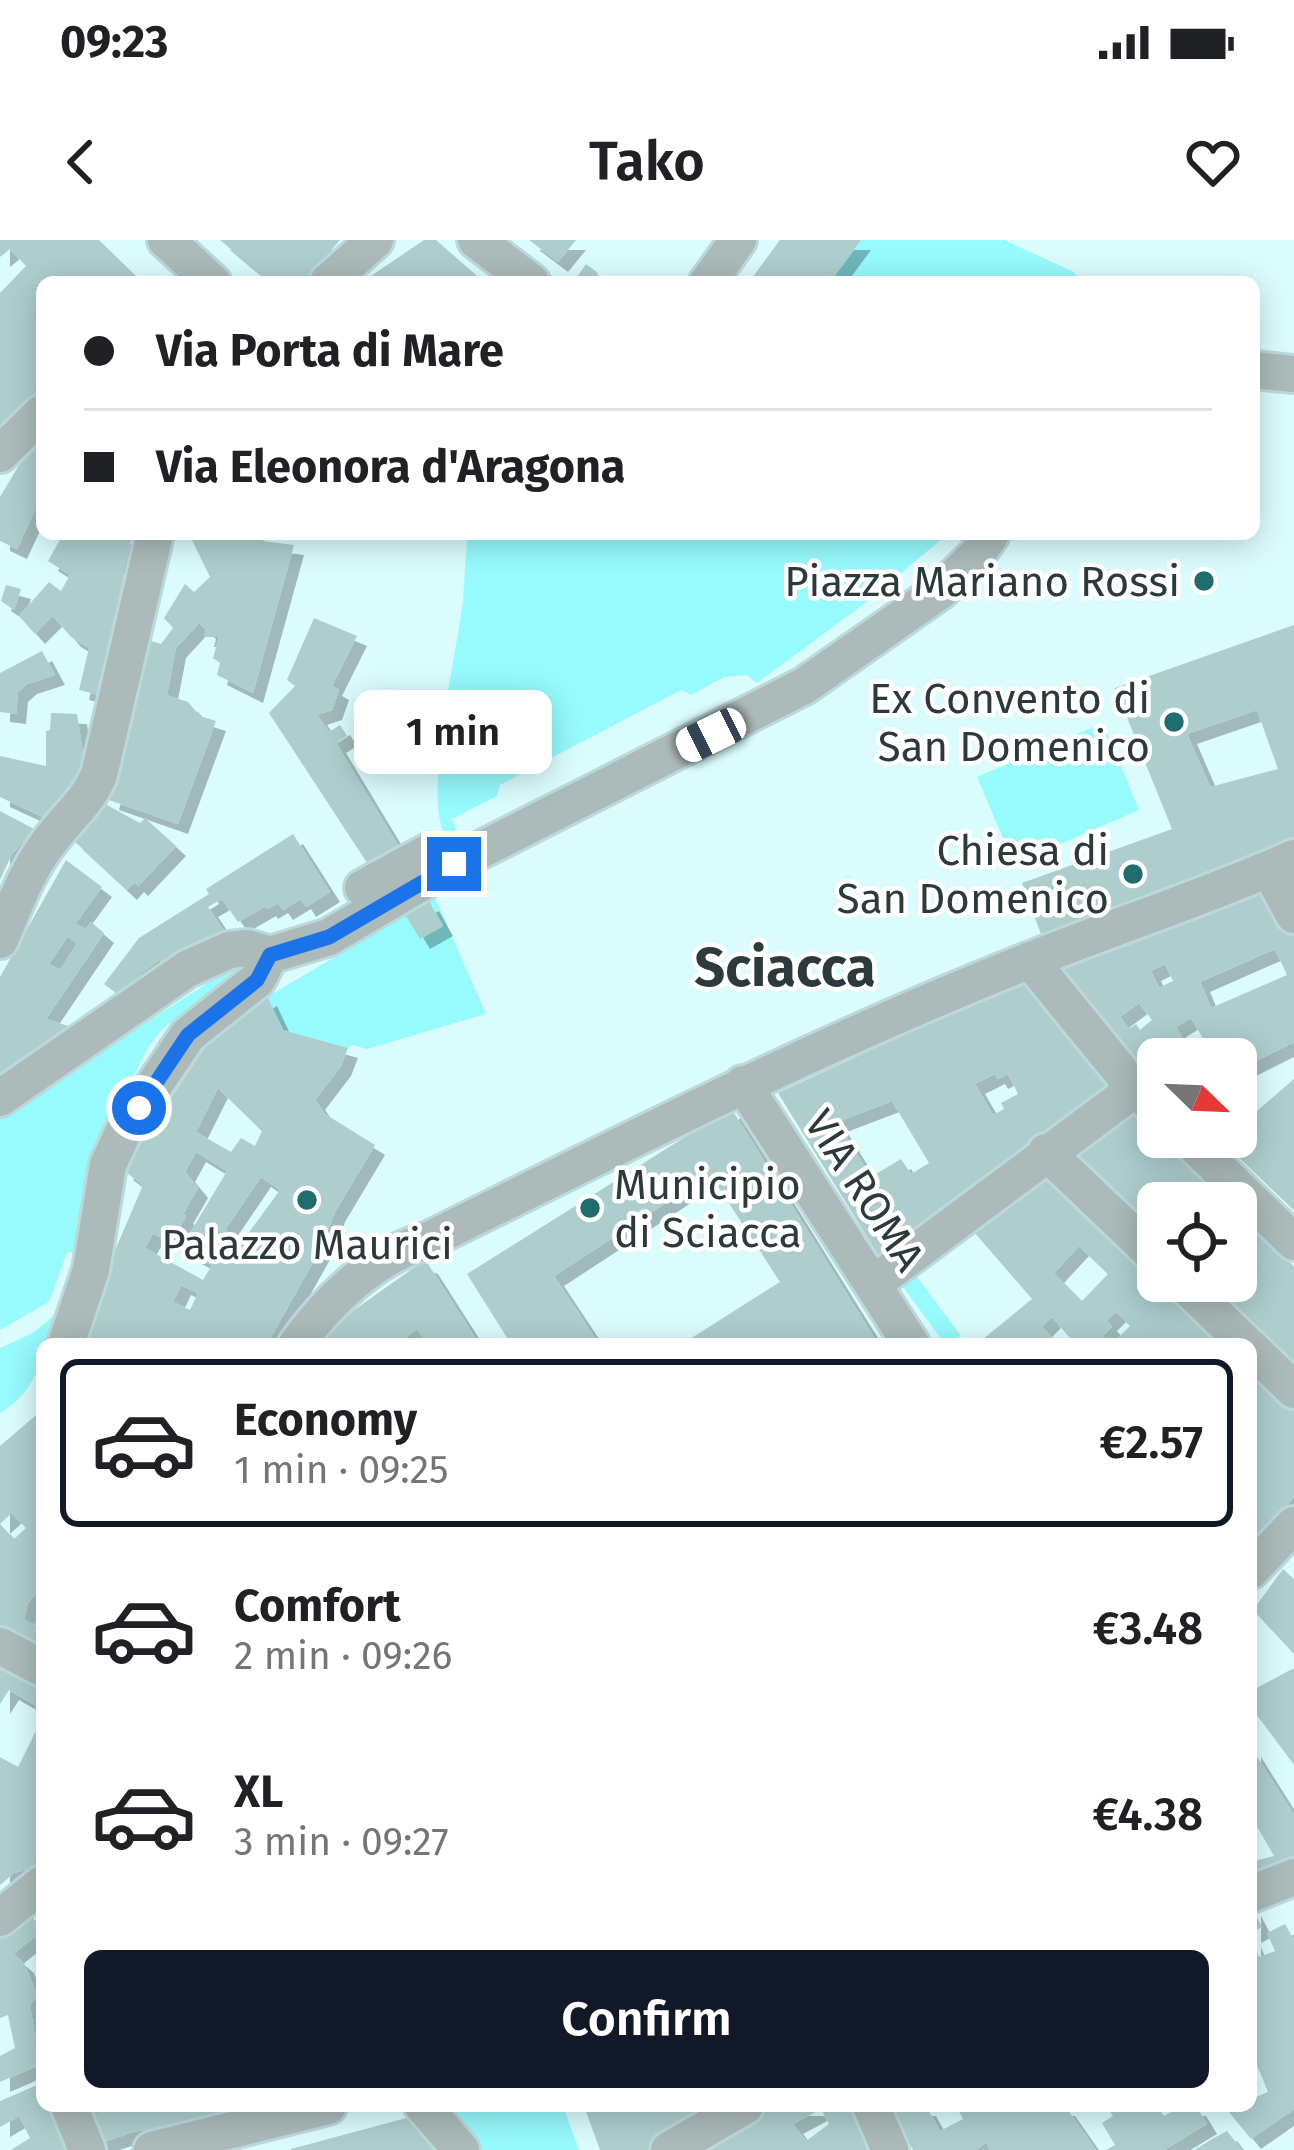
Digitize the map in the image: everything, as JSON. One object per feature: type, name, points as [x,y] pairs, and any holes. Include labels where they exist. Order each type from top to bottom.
[{"type":"street","points":[[166,240],[194,276]]},
{"type":"street","points":[[335,276],[375,240]]},
{"type":"street","points":[[476,240],[523,276]]},
{"type":"street","points":[[712,276],[739,240]]},
{"type":"street","points":[[1260,371],[1294,374]]},
{"type":"street","points":[[0,454],[36,419]]},
{"type":"street","points":[[0,940],[24,882],[52,837],[91,793],[99,775],[154,540]]},
{"type":"street","points":[[0,1098],[187,969],[229,950],[248,948],[270,955],[329,937],[454,864],[805,686],[940,591],[987,540]]},
{"type":"street","points":[[363,889],[429,852],[454,864]]},
{"type":"street","points":[[302,1338],[351,1285],[405,1247],[429,1240],[743,1084],[1030,960],[1281,864],[1294,915]]},
{"type":"street","points":[[68,1338],[91,1270],[108,1165],[124,1130],[188,1035],[257,980],[270,955]]},
{"type":"street","points":[[1030,960],[1137,1088]]},
{"type":"street","name":"VIA ROMA","points":[[743,1084],[907,1338]]},
{"type":"street","points":[[873,1284],[1046,1152],[1137,1105]]},
{"type":"street","points":[[1046,1152],[1137,1239]]},
{"type":"street","points":[[1208,1158],[1294,1242]]},
{"type":"street","points":[[1203,1302],[1241,1338]]},
{"type":"street","points":[[1257,1354],[1294,1390]]},
{"type":"street","points":[[1257,1564],[1294,1525]]},
{"type":"street","points":[[0,1646],[36,1665]]},
{"type":"street","points":[[1257,1892],[1294,1877]]},
{"type":"street","points":[[0,1918],[36,1889]]},
{"type":"street","points":[[71,2112],[87,2150]]},
{"type":"street","points":[[152,2150],[201,2144],[308,2112]]},
{"type":"street","points":[[428,2112],[460,2150]]},
{"type":"street","points":[[669,2150],[735,2112]]},
{"type":"street","points":[[874,2112],[890,2150]]},
{"type":"shaded area","points":[[861,240],[1004,240],[1076,276],[834,276]]},
{"type":"shaded area","points":[[468,540],[941,540],[757,683],[747,675],[724,677],[691,695],[681,690],[500,785],[497,796],[452,819],[457,833],[448,838],[440,822],[439,762]]},
{"type":"shaded area","points":[[1103,723],[1139,810],[1014,864],[977,777]]},
{"type":"shaded area","points":[[435,898],[486,1014],[367,1049],[283,1030],[267,997]]},
{"type":"shaded area","points":[[234,966],[240,971],[235,978],[162,1029],[147,1049],[93,1159],[82,1254],[67,1252],[49,1302],[0,1330],[0,1117]]},
{"type":"shaded area","points":[[914,1273],[961,1336],[941,1338],[900,1283]]},
{"type":"shaded area","points":[[64,1307],[56,1338],[36,1338],[36,1371],[30,1384],[0,1413],[0,1348],[33,1333]]},
{"type":"shaded area","points":[[450,2112],[565,2112],[579,2150],[480,2150]]},
{"type":"building","points":[[0,240],[99,240],[136,276],[36,276],[36,391],[0,426],[0,293],[26,266],[10,249],[0,257]]},
{"type":"building","points":[[220,240],[340,240],[309,276],[263,276]]},
{"type":"building","points":[[424,240],[436,240],[477,276],[371,276]]},
{"type":"building","points":[[529,240],[576,240],[558,262]]},
{"type":"building","points":[[780,240],[861,240],[834,276],[753,276]]},
{"type":"building","points":[[586,264],[598,273],[596,276],[578,276]]},
{"type":"building","points":[[36,448],[36,508],[17,549],[0,541],[0,497],[19,465]]},
{"type":"building","points":[[60,540],[131,540],[120,627],[103,696],[79,690],[89,648],[71,637],[53,616],[35,634],[19,616],[49,582],[61,591],[70,575],[48,561]]},
{"type":"building","points":[[192,540],[294,545],[253,693],[217,675],[220,663],[213,658],[219,637],[204,637],[206,629],[199,623],[176,648],[167,695],[188,702],[200,716],[216,721],[178,824],[109,800],[139,685],[145,639],[161,644],[173,628],[164,618],[185,584],[194,592],[210,577]]},
{"type":"building","points":[[6,585],[21,589],[14,610],[1,601]]},
{"type":"building","points":[[314,618],[357,636],[332,686],[339,690],[332,710],[317,715],[329,732],[340,725],[347,736],[336,743],[400,849],[371,869],[269,713],[295,686],[287,680]]},
{"type":"building","points":[[1294,625],[1294,839],[1244,864],[1041,934],[1022,883],[1172,829],[1115,688]],"holes":[[[1257,710],[1278,769],[1210,787],[1187,734]]]},
{"type":"building","points":[[42,651],[55,675],[18,692],[16,714],[0,712],[0,673]]},
{"type":"building","points":[[51,713],[77,714],[86,775],[45,818],[0,797],[0,756],[46,766]]},
{"type":"building","points":[[105,804],[140,823],[145,818],[176,846],[138,886],[134,882],[127,890],[73,840]]},
{"type":"building","points":[[0,811],[34,829],[12,854],[0,880]]},
{"type":"building","points":[[293,834],[330,892],[306,907],[301,899],[283,910],[278,903],[238,922],[222,899],[208,907],[224,931],[162,963],[159,960],[116,993],[104,984],[139,938]]},
{"type":"building","points":[[66,860],[102,887],[75,924],[86,929],[91,922],[104,933],[46,1019],[71,1027],[0,1080],[0,977]],"holes":[[[68,936],[77,944],[60,970],[49,964]]]},
{"type":"building","points":[[1274,889],[1294,930],[1294,1042],[1257,1060],[1257,1038],[1203,1038],[1191,1018],[1176,1027],[1182,1038],[1137,1038],[1137,1065],[1053,967]],"holes":[[[1275,949],[1287,975],[1211,1008],[1200,982]],[[1165,964],[1173,981],[1159,988],[1151,971]],[[1139,1003],[1152,1020],[1140,1030],[1136,1024],[1129,1029],[1120,1017]]]},
{"type":"building","points":[[429,901],[443,926],[420,939],[405,914]]},
{"type":"building","points":[[1033,975],[1121,1088],[882,1261],[778,1093]],"holes":[[[995,1074],[998,1079],[1008,1074],[1018,1094],[1001,1103],[1004,1109],[993,1115],[975,1084]],[[892,1101],[929,1163],[911,1174],[901,1159],[871,1177],[837,1122]]]},
{"type":"building","points":[[267,996],[283,1030],[348,1048],[341,1066],[315,1100],[325,1114],[375,1145],[270,1338],[78,1338],[143,1185],[123,1170],[219,1026]],"holes":[[[218,1088],[262,1131],[255,1146],[241,1138],[231,1152],[196,1132]],[[196,1152],[227,1171],[181,1248],[212,1265],[203,1280],[145,1248],[153,1233],[171,1243],[186,1216],[198,1188],[185,1172]],[[261,1177],[280,1190],[242,1242],[225,1230]],[[181,1285],[198,1293],[190,1310],[173,1302]]]},
{"type":"building","points":[[1294,1079],[1294,1210],[1240,1158],[1257,1158],[1257,1111]]},
{"type":"building","points":[[1132,1102],[1137,1107],[1137,1158],[1187,1158],[1210,1182],[1137,1182],[1137,1223],[1066,1153]]},
{"type":"building","points":[[731,1108],[874,1338],[691,1338],[780,1282],[710,1174],[554,1276],[595,1338],[507,1338],[467,1274]]},
{"type":"building","points":[[1051,1165],[1137,1247],[1137,1302],[1194,1302],[1232,1338],[1118,1338],[1130,1326],[1116,1312],[1107,1321],[1112,1327],[1105,1338],[1070,1338],[1052,1317],[1042,1327],[1053,1338],[984,1338],[1032,1299],[967,1224]],"holes":[[[1079,1246],[1108,1274],[1082,1301],[1054,1273]]]},
{"type":"building","points":[[1257,1229],[1294,1267],[1294,1378],[1217,1302],[1257,1302]]},
{"type":"building","points":[[422,1262],[428,1264],[475,1338],[424,1338],[417,1329],[404,1338],[324,1338],[330,1327]]},
{"type":"building","points":[[1257,1362],[1294,1398],[1294,1497],[1257,1536]]},
{"type":"building","points":[[36,1415],[36,1593],[24,1620],[36,1625],[36,1654],[0,1638],[0,1446]],"holes":[[[12,1513],[26,1528],[14,1539],[0,1524]]]},
{"type":"building","points":[[1283,1569],[1294,1579],[1294,1654],[1257,1614],[1257,1605]]},
{"type":"building","points":[[0,1655],[36,1676],[36,1706],[9,1690],[0,1704]]},
{"type":"building","points":[[1294,1668],[1294,1765],[1257,1715],[1257,1688]]},
{"type":"building","points":[[36,1731],[36,1861],[33,1868],[14,1873],[0,1885],[0,1757],[18,1767]]},
{"type":"building","points":[[1257,1756],[1294,1815],[1294,1867],[1257,1883],[1257,1860],[1274,1856],[1257,1826]]},
{"type":"building","points":[[32,1916],[36,1922],[36,1936],[13,1954],[24,1963],[36,1993],[30,2005],[36,2066],[0,2082],[0,2056],[15,2048],[8,2015],[0,2018],[0,1939]]},
{"type":"building","points":[[1285,1924],[1294,1940],[1294,2109],[1251,2139],[1229,2112],[1257,2112],[1257,2097],[1268,2092],[1257,2065],[1257,1952],[1259,1957],[1275,1951],[1267,1933]]},
{"type":"building","points":[[36,2086],[36,2112],[52,2112],[71,2150],[11,2150],[30,2138],[19,2116],[0,2127],[0,2101]]},
{"type":"building","points":[[82,2112],[235,2112],[133,2132],[98,2144]]},
{"type":"building","points":[[586,2112],[715,2112],[692,2129],[645,2150],[600,2150]]},
{"type":"building","points":[[763,2112],[815,2112],[793,2124],[806,2141],[829,2124],[823,2112],[861,2112],[874,2150],[700,2150]]},
{"type":"building","points":[[891,2112],[929,2112],[940,2131],[963,2119],[959,2112],[1069,2112],[1096,2150],[990,2150],[986,2142],[976,2150],[913,2150]]},
{"type":"building","points":[[1110,2112],[1161,2112],[1164,2116],[1200,2112],[1207,2124],[1164,2150],[1106,2150],[1115,2145],[1102,2123],[1113,2116]]},
{"type":"building","points":[[410,2117],[435,2150],[291,2150],[291,2149]]},
{"type":"building","points":[[1227,2131],[1242,2150],[1194,2150],[1214,2138]]},
{"type":"place","name":"Piazza Mariano Rossi","points":[[1204,581]]},
{"type":"place","name":"Ex Convento di San Domenico","points":[[1174,722]]},
{"type":"place","name":"Chiesa di San Domenico","points":[[1133,874]]},
{"type":"place","name":"Palazzo Maurici","points":[[307,1200]]},
{"type":"place","name":"Municipio di Sciacca","points":[[590,1208]]},
{"type":"district","name":"Sciacca","points":[[785,967]]},
{"type":"route","points":[[139,1108],[188,1035],[257,980],[270,955],[329,937],[454,864]]}]
